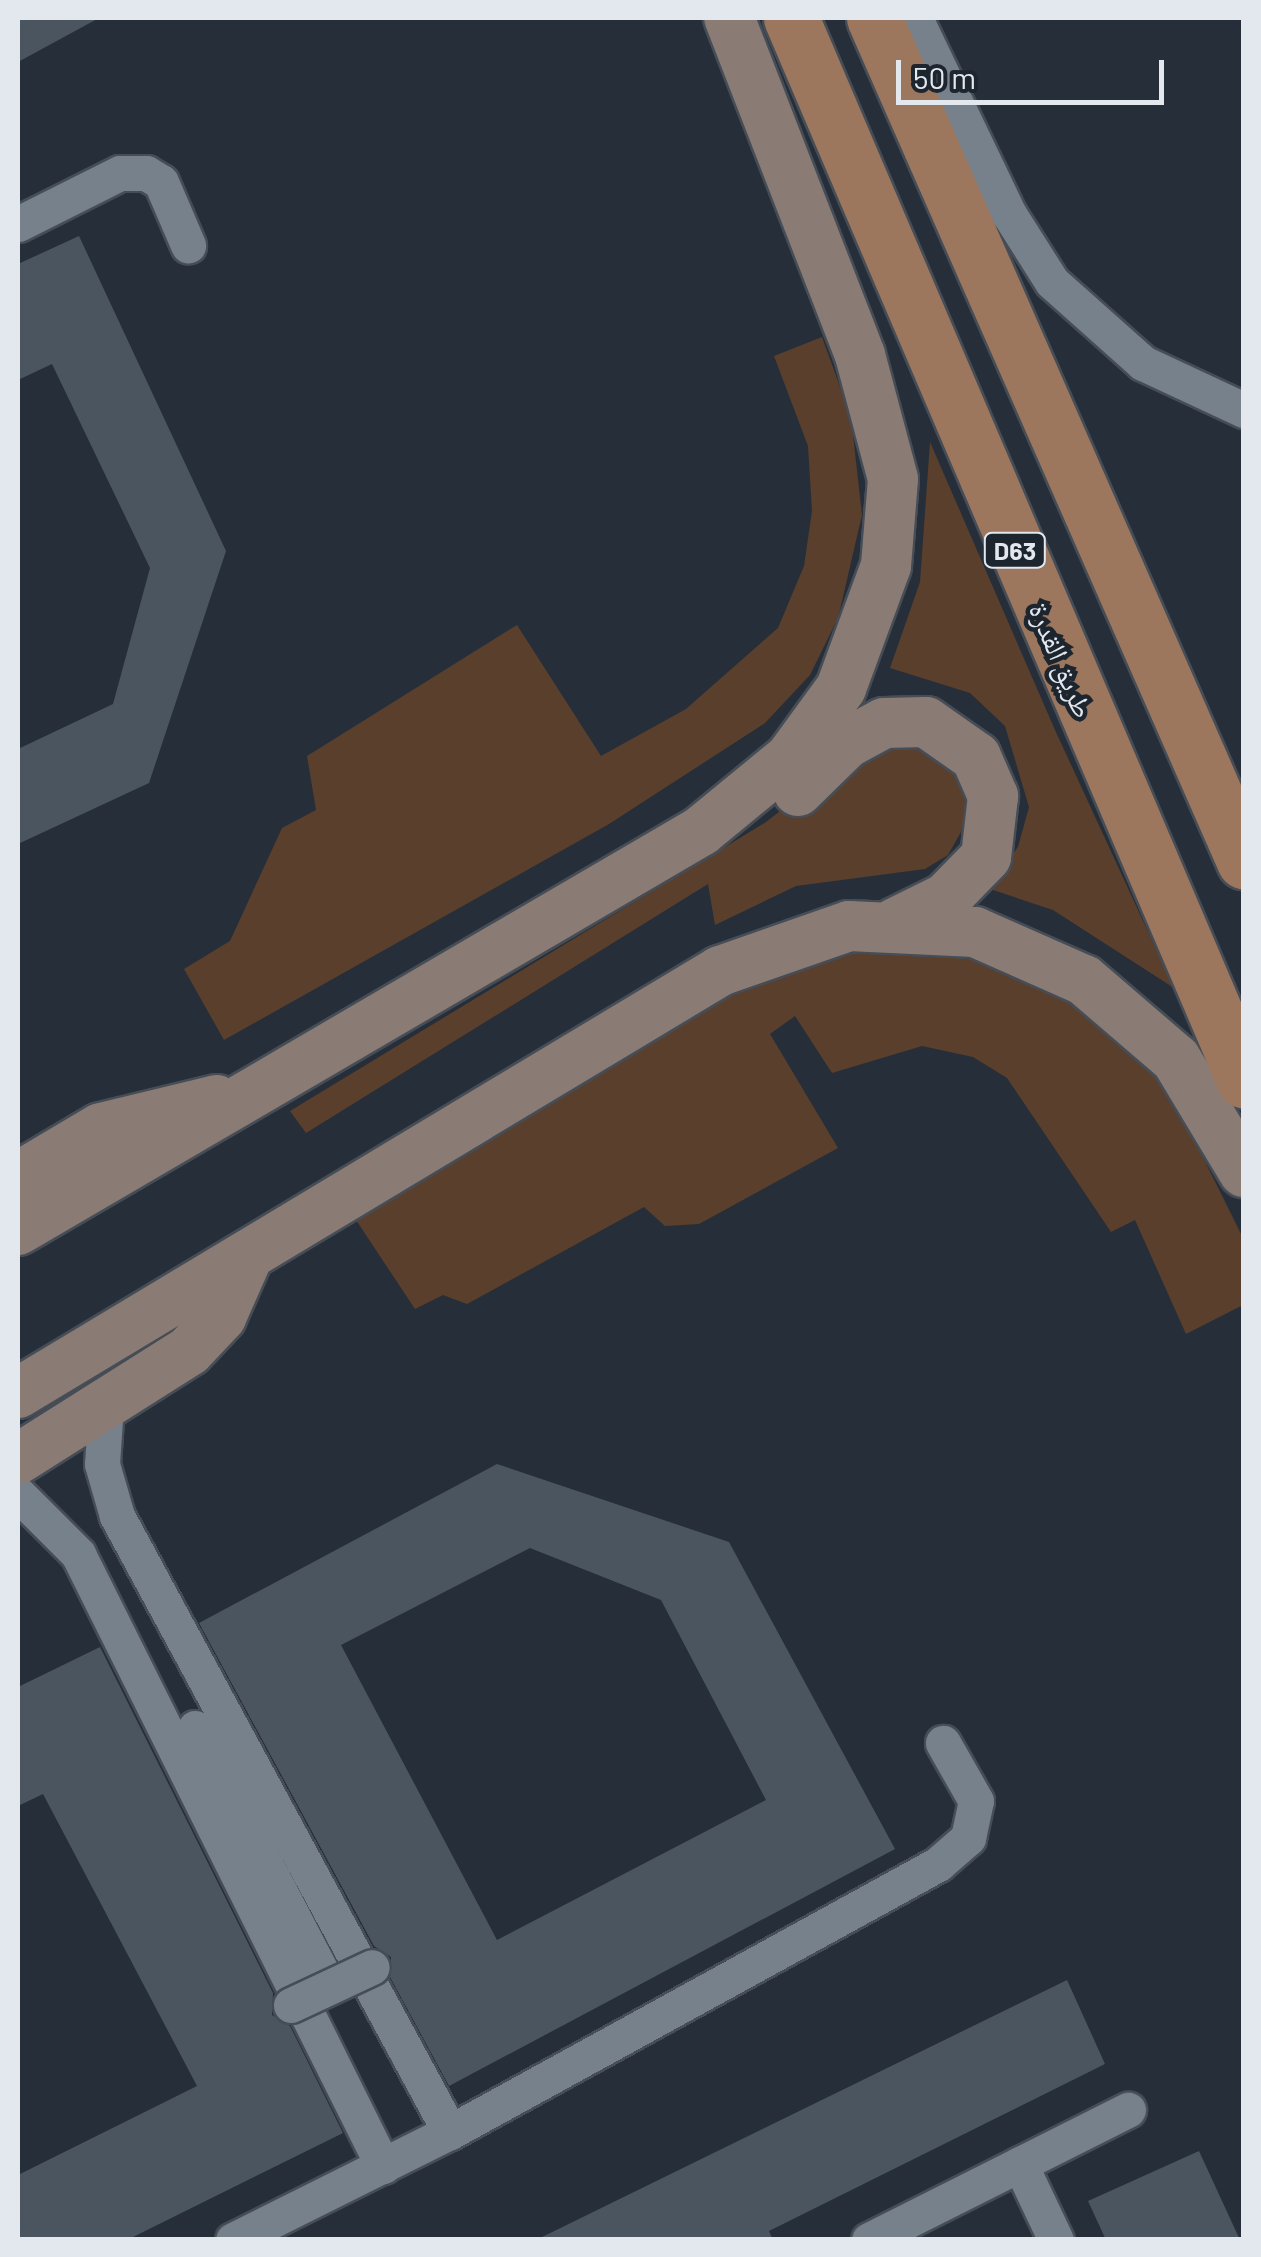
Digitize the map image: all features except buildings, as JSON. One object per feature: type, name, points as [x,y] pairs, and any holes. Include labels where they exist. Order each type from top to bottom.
[{"type":"main road","name":"طريق القدرة","points":[[791,18],[1244,1080]]},
{"type":"main road","points":[[874,18],[1244,861]]},
{"type":"street","points":[[18,1230],[692,837],[790,758],[841,688],[876,608],[892,523],[885,438],[860,355],[729,18]]},
{"type":"street","points":[[915,18],[1008,214],[1052,282],[1142,364],[1244,410]]},
{"type":"street","points":[[18,224],[120,173],[146,173],[161,182],[188,245]]},
{"type":"street","points":[[18,1393],[734,964],[804,936],[895,923],[946,898],[992,837],[987,775],[945,730],[904,721],[864,731],[751,828],[692,837]]},
{"type":"street","points":[[895,923],[1013,944],[1118,1003],[1192,1080],[1244,1172]]},
{"type":"street","points":[[20,1173],[126,1119],[251,1094]]},
{"type":"street","points":[[18,1459],[206,1335],[248,1256]]},
{"type":"street","points":[[106,1404],[102,1464],[117,1516],[195,1727],[383,2166]]},
{"type":"street","points":[[18,1494],[78,1554],[195,1727],[450,2132]]},
{"type":"street","points":[[195,1727],[330,1986]]},
{"type":"street","points":[[233,2240],[450,2132],[938,1864],[968,1838],[976,1801],[942,1743]]},
{"type":"street","points":[[292,2005],[372,1967]]},
{"type":"street","points":[[869,2240],[1128,2110]]},
{"type":"street","points":[[1020,2164],[1056,2240]]},
{"type":"shaded area","points":[[822,337],[851,417],[862,515],[838,618],[810,675],[765,723],[609,824],[224,1040],[184,969],[230,941],[282,828],[316,810],[307,756],[517,625],[601,756],[686,709],[778,628],[804,566],[812,511],[808,446],[774,356]]},
{"type":"shaded area","points":[[930,442],[1055,730],[1174,988],[1053,910],[987,888],[1018,847],[1029,807],[1005,726],[970,693],[890,668],[920,582]]},
{"type":"shaded area","points":[[883,731],[958,754],[975,807],[948,855],[925,869],[796,886],[715,925],[708,884],[306,1133],[290,1111],[766,822]]},
{"type":"shaded area","points":[[836,943],[960,947],[1072,991],[1160,1078],[1183,1117],[1243,1238],[1243,1305],[1186,1334],[1135,1220],[1111,1232],[1007,1078],[973,1057],[922,1046],[832,1073],[795,1016],[770,1034],[838,1148],[699,1224],[665,1226],[644,1207],[467,1304],[443,1295],[415,1309],[354,1217],[726,982]]}]
